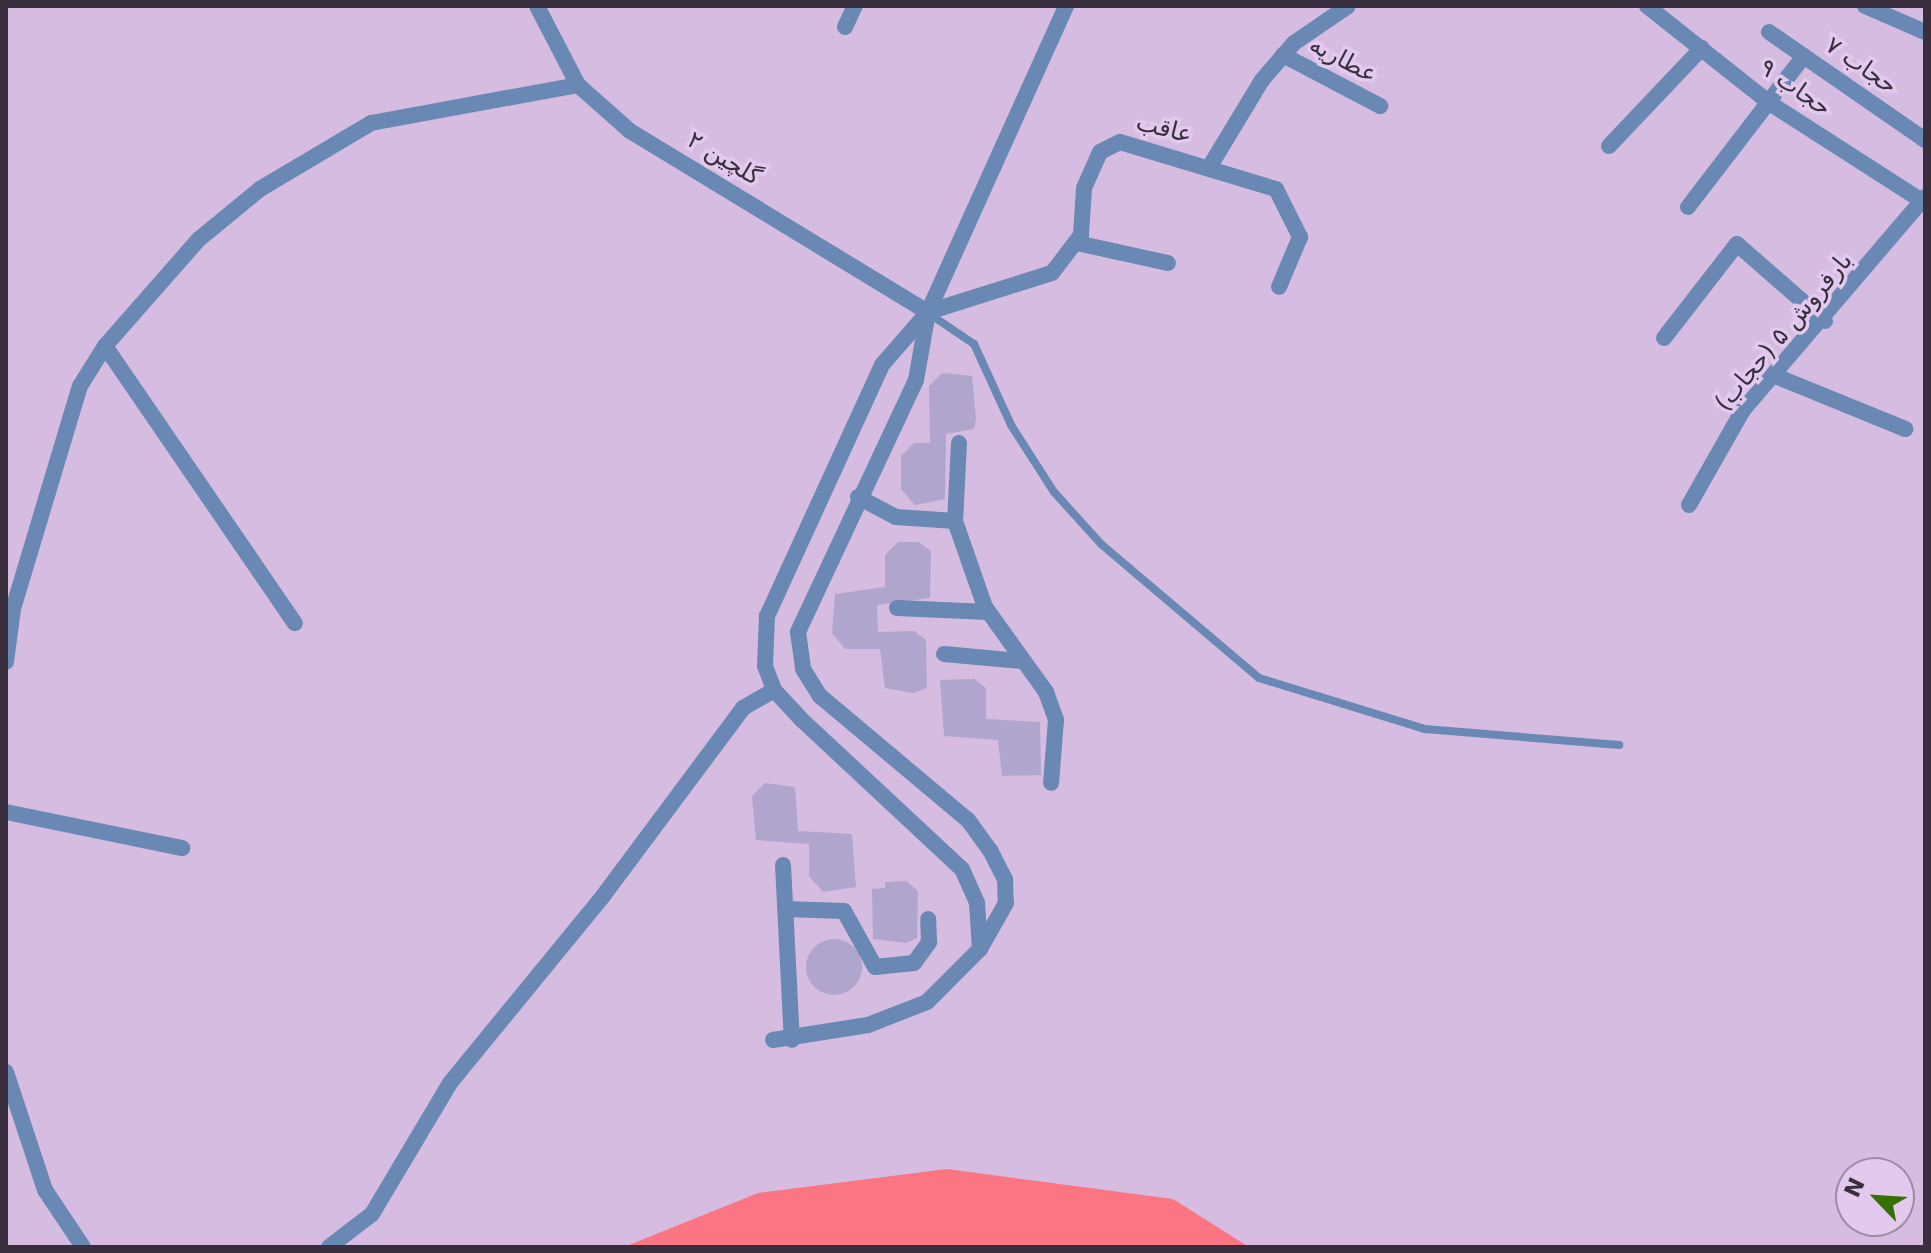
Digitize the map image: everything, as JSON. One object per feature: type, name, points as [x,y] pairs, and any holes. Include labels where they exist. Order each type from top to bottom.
[{"type":"street","name":"گلچین ۲","points":[[537,6],[578,85],[630,131],[928,312]]},
{"type":"street","points":[[845,27],[855,6]]},
{"type":"street","points":[[773,1040],[792,1040],[868,1025],[927,1002],[980,949],[1006,903],[1005,879],[990,850],[968,820],[820,696],[803,669],[798,632],[819,576],[916,380],[928,312],[1066,6]]},
{"type":"street","points":[[1210,166],[1237,115],[1283,55],[1348,6]]},
{"type":"street","name":"حجاب ۹","points":[[1647,6],[1771,104],[1924,201]]},
{"type":"street","points":[[1865,6],[1925,32]]},
{"type":"street","name":"حجاب ۷","points":[[1769,32],[1925,140]]},
{"type":"street","points":[[1609,146],[1702,48]]},
{"type":"street","name":"عطاریه","points":[[1283,55],[1380,106]]},
{"type":"street","points":[[1688,207],[1771,104],[1804,56]]},
{"type":"street","points":[[6,662],[13,609],[80,386],[105,346],[198,240],[321,149],[371,123],[578,85]]},
{"type":"street","name":"عاقب","points":[[1077,243],[1084,188],[1100,152],[1120,142],[1210,166],[1276,189],[1300,237],[1279,287]]},
{"type":"street","name":"بارفروش ۵ (حجاب)","points":[[1689,505],[1743,410],[1825,321],[1924,201]]},
{"type":"street","points":[[980,949],[977,903],[962,869],[774,690],[765,666],[767,616],[882,365],[928,312],[1052,273],[1077,243],[1168,263]]},
{"type":"street","points":[[1664,338],[1737,244],[1825,321]]},
{"type":"street","points":[[105,346],[295,623]]},
{"type":"street","points":[[1773,375],[1905,429]]},
{"type":"street","points":[[959,443],[955,521],[988,612],[1056,720],[1051,783]]},
{"type":"street","points":[[858,497],[896,517],[955,521]]},
{"type":"street","points":[[793,560],[819,576]]},
{"type":"street","points":[[897,608],[988,612]]},
{"type":"street","points":[[944,654],[1021,661]]},
{"type":"street","points":[[329,1247],[372,1214],[450,1083],[603,896],[743,708],[774,690]]},
{"type":"street","points":[[6,812],[182,848]]},
{"type":"street","points":[[783,865],[792,1040]]},
{"type":"street","points":[[786,909],[844,911],[875,967],[897,969],[914,963],[929,942],[928,919]]},
{"type":"street","points":[[6,1072],[45,1190],[83,1247]]},
{"type":"lane","points":[[928,312],[974,344],[1011,425],[1082,523],[1259,678],[1425,729],[1619,745]]},
{"type":"shaded area","points":[[947,1169],[1173,1199],[1249,1247],[624,1247],[758,1193]]},
{"type":"building","points":[[942,373],[972,376],[974,429],[946,434],[945,499],[915,505],[901,489],[901,456],[914,443],[930,443],[929,386]]},
{"type":"building","points":[[898,542],[919,542],[931,551],[930,598],[877,605],[878,632],[914,631],[926,640],[927,688],[913,693],[885,688],[880,649],[845,649],[832,633],[835,594],[885,587],[885,555]]},
{"type":"building","points":[[974,679],[986,688],[986,719],[1040,722],[1041,775],[1002,776],[998,740],[944,736],[940,680]]},
{"type":"building","points":[[765,783],[795,787],[798,831],[852,834],[856,887],[823,892],[809,876],[809,844],[756,840],[752,796]]},
{"type":"building","points":[[906,881],[918,891],[917,938],[906,943],[873,939],[872,889],[885,888],[885,882]]},
{"type":"building","points":[[834,939],[854,947],[862,967],[854,987],[834,995],[814,987],[806,967],[814,947]]}]
